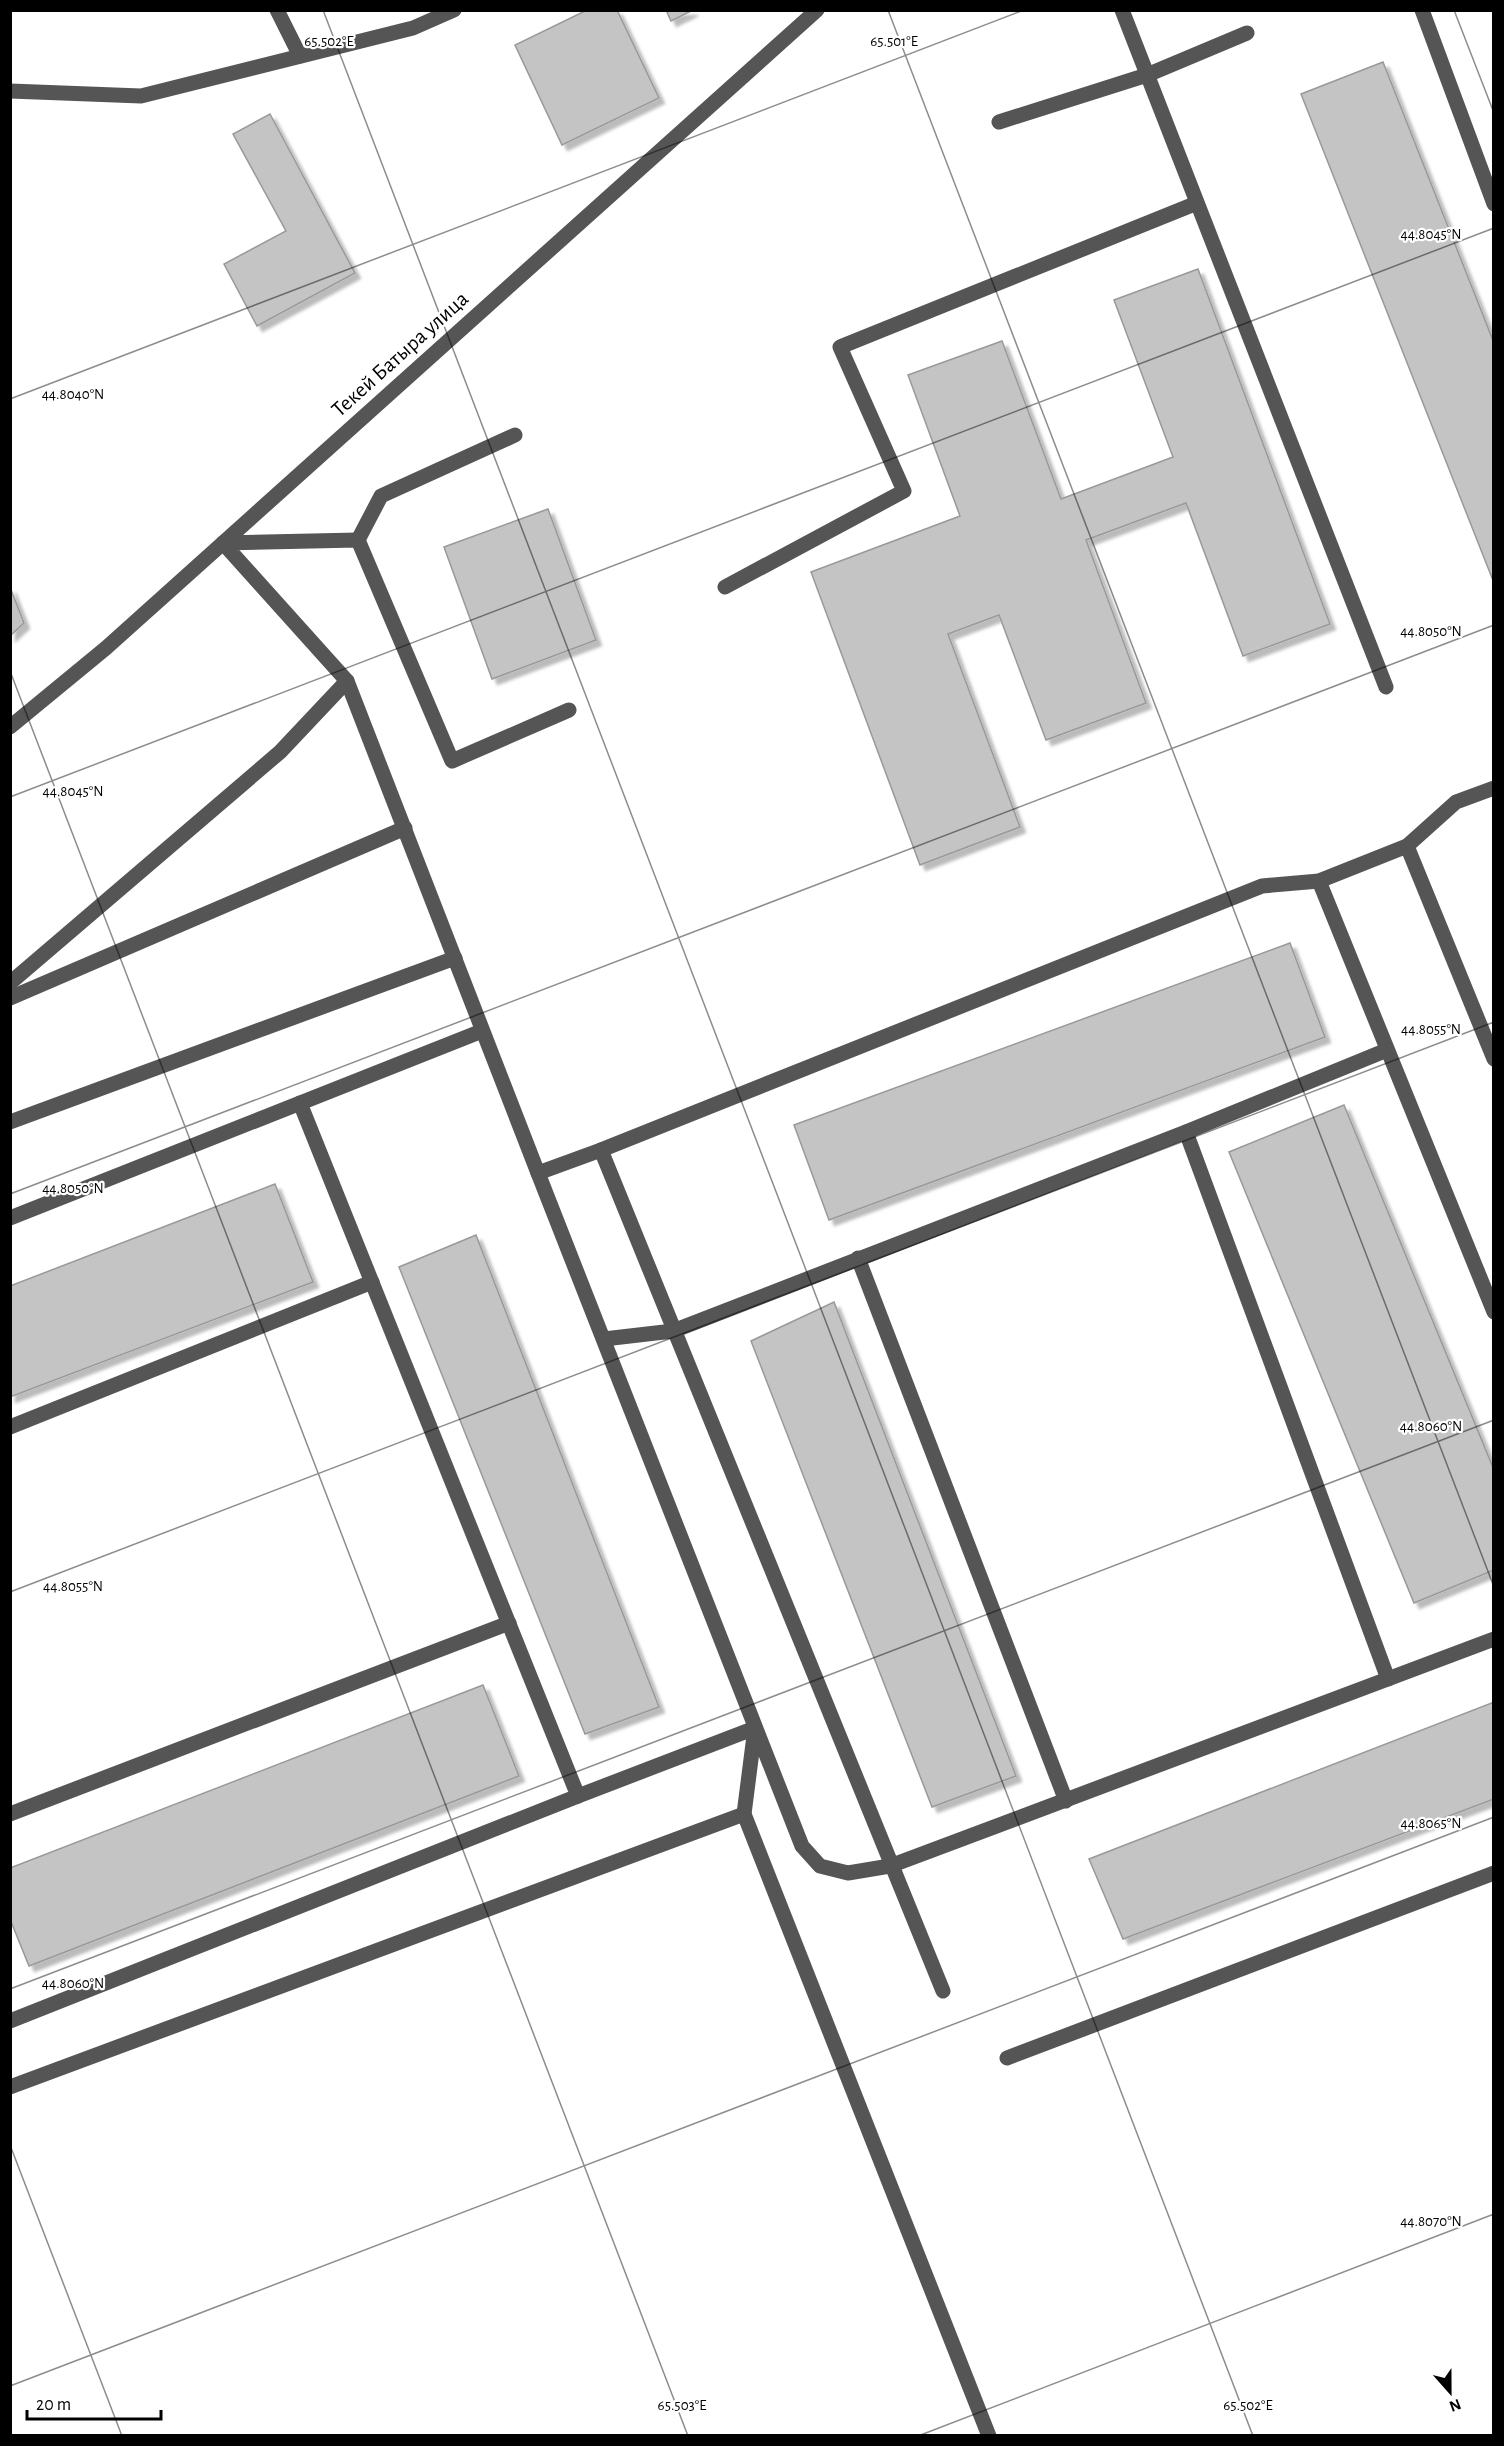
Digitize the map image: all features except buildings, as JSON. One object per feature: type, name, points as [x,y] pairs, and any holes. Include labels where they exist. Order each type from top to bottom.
[{"type":"street","points":[[277,10],[300,56]]},
{"type":"street","points":[[10,91],[141,96],[413,28],[454,10]]},
{"type":"street","name":"Текей Батыра улица","points":[[10,727],[106,648],[817,10]]},
{"type":"street","points":[[1122,10],[1386,687]]},
{"type":"street","points":[[1422,10],[1494,204]]},
{"type":"street","points":[[999,122],[1147,75],[1247,33]]},
{"type":"street","points":[[725,587],[904,491],[840,346],[1197,203]]},
{"type":"street","points":[[358,540],[381,496],[515,435]]},
{"type":"street","points":[[223,543],[358,540]]},
{"type":"street","points":[[358,540],[452,762],[569,710]]},
{"type":"street","points":[[223,543],[347,681],[802,1846],[820,1866],[848,1874],[891,1866],[1494,1639]]},
{"type":"street","points":[[10,984],[280,752],[347,681]]},
{"type":"street","points":[[538,1173],[601,1150],[1262,886],[1319,881],[1407,846],[1456,802],[1494,788]]},
{"type":"street","points":[[10,998],[405,828]]},
{"type":"street","points":[[1407,846],[1494,1059]]},
{"type":"street","points":[[1319,881],[1494,1312]]},
{"type":"street","points":[[10,1122],[455,958]]},
{"type":"street","points":[[10,1218],[482,1031]]},
{"type":"street","points":[[604,1339],[673,1331],[1186,1132],[1387,1050]]},
{"type":"street","points":[[300,1103],[578,1797]]},
{"type":"street","points":[[1186,1132],[1388,1679]]},
{"type":"street","points":[[601,1150],[943,1991]]},
{"type":"street","points":[[858,1258],[1066,1801]]},
{"type":"street","points":[[10,1427],[372,1282]]},
{"type":"street","points":[[10,1814],[509,1623]]},
{"type":"street","points":[[10,2021],[755,1728]]},
{"type":"street","points":[[755,1728],[744,1814],[989,2436]]},
{"type":"street","points":[[10,2087],[744,1814]]},
{"type":"street","points":[[1007,2058],[1494,1873]]}]
